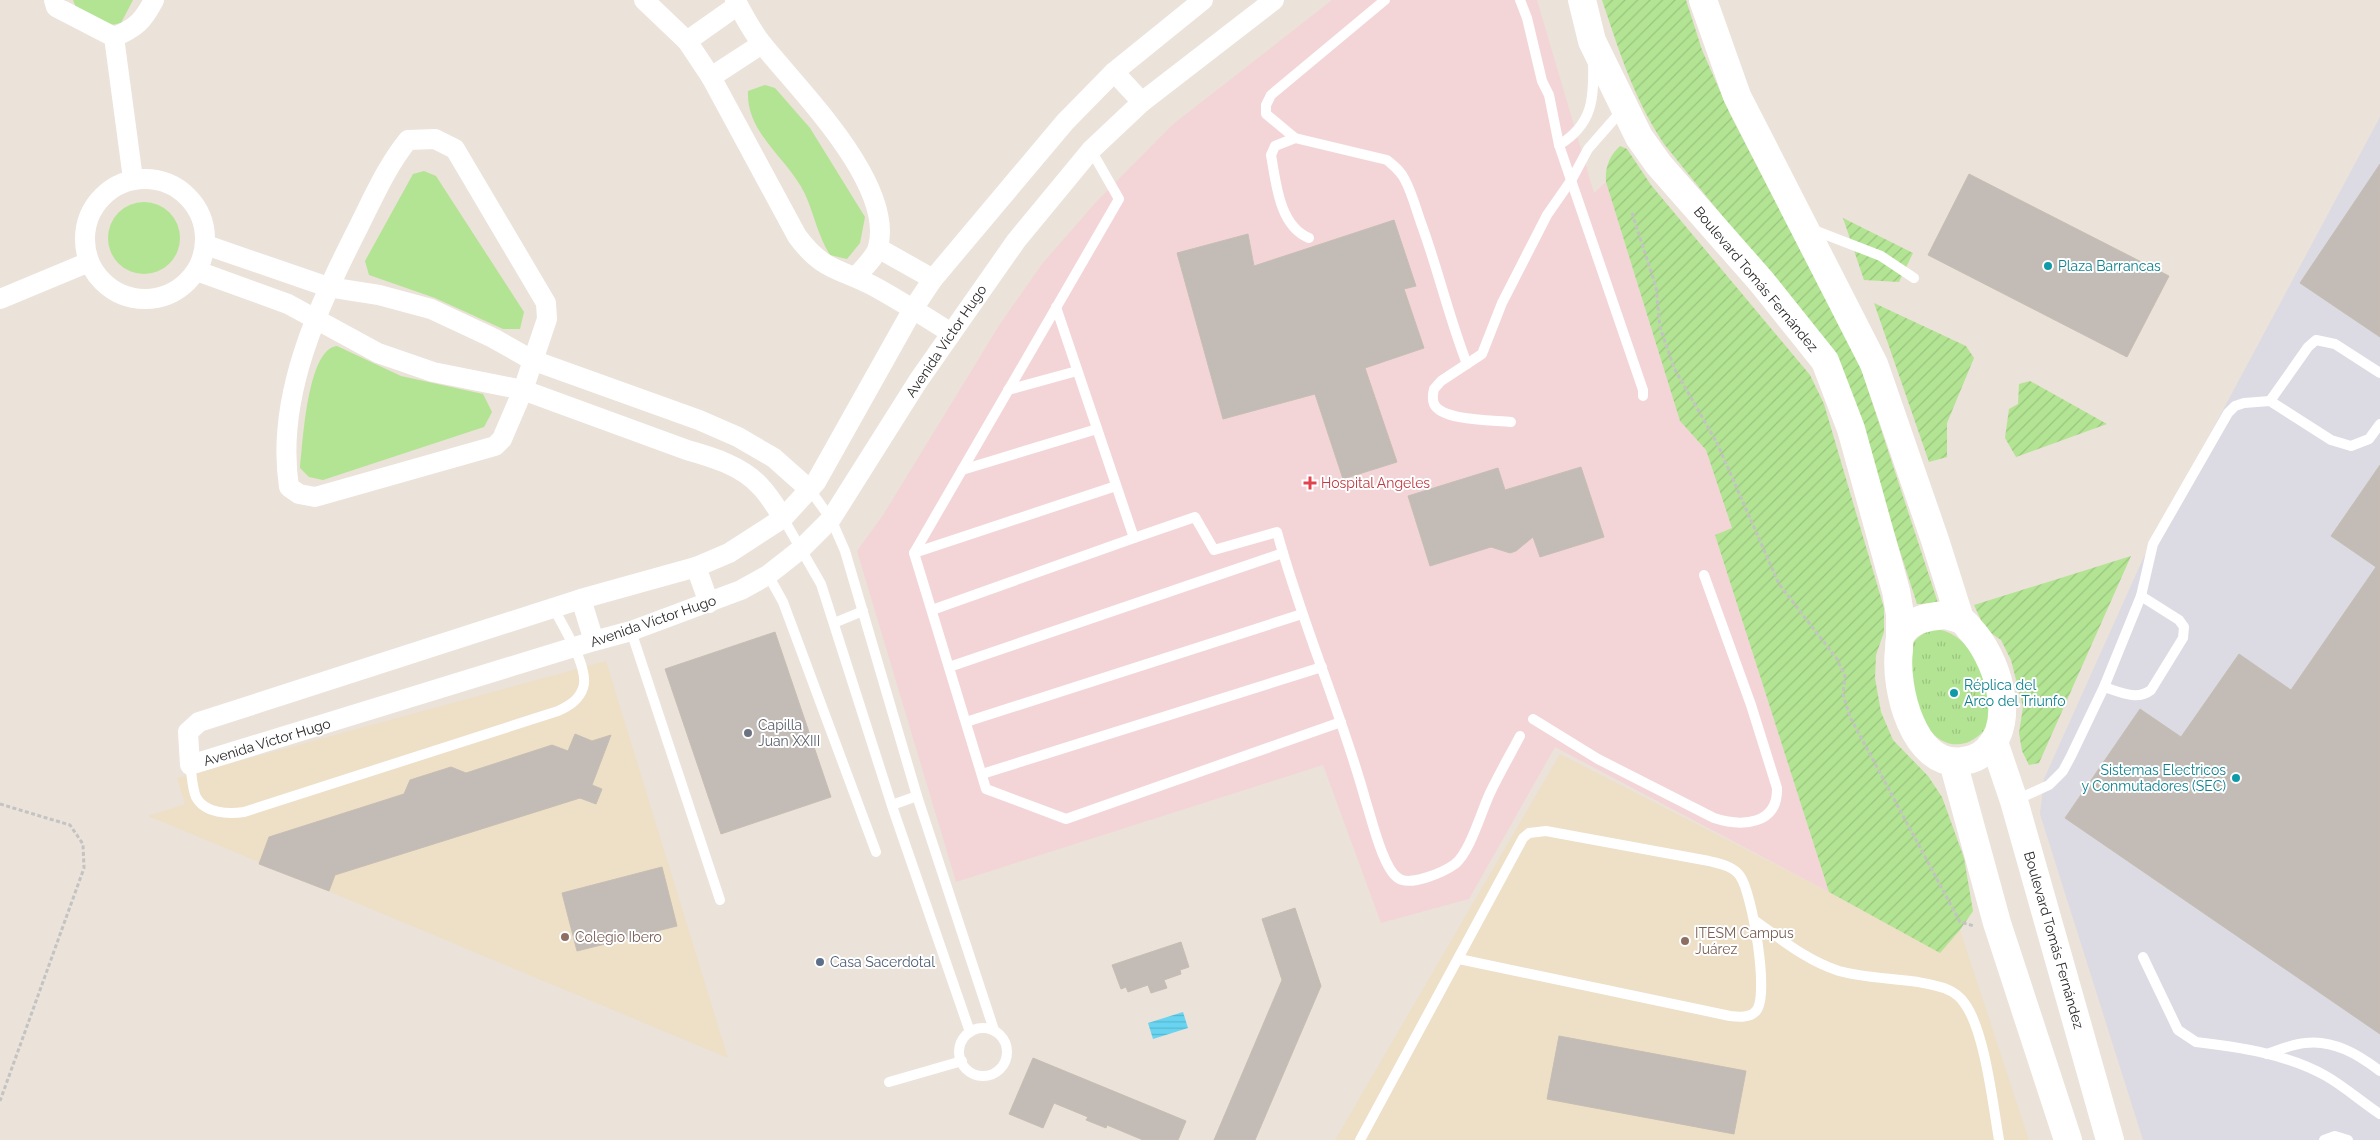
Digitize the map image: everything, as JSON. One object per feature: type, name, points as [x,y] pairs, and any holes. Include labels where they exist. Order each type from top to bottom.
[{"type":"main road","name":"Boulevard Tomás Fernández","points":[[1582,0],[1592,40],[1639,137],[1659,165],[1761,280],[1825,361],[1850,429],[1896,590],[1900,614],[1900,636]]},
{"type":"main road","points":[[1703,0],[1737,96],[1874,364],[1938,549],[1960,619],[1976,635],[1988,654],[1996,673],[2002,700],[2001,722],[1994,742],[1985,752],[1969,760],[1953,762],[1938,756],[1923,742],[1910,720],[1903,703],[1898,675],[1900,636],[1911,624],[1923,617],[1944,615],[1960,619]]},
{"type":"main road","name":"Boulevard Tomás Fernández","points":[[1994,742],[2014,801],[2110,1140]]},
{"type":"main road","points":[[1953,762],[1997,923],[2068,1140]]},
{"type":"street","points":[[54,0],[56,7],[114,37],[131,30],[145,17],[154,0]]},
{"type":"street","points":[[644,0],[687,41],[710,77],[788,219],[808,250],[826,266],[856,277],[951,332]]},
{"type":"street","name":"Avenida Víctor Hugo","points":[[1203,0],[1114,72],[1065,122],[932,279],[912,309],[810,490],[783,518],[730,553],[696,567],[581,599],[199,722],[188,732],[190,766],[631,631],[741,590],[768,574],[801,549],[830,519],[951,332],[1016,241],[1092,150],[1142,102],[1274,0]]},
{"type":"street","points":[[687,41],[737,2],[762,44],[821,112],[869,185],[874,196],[878,218],[878,248],[856,277]]},
{"type":"street","points":[[114,37],[133,179]]},
{"type":"street","points":[[710,77],[762,44]]},
{"type":"street","points":[[1114,72],[1142,102]]},
{"type":"street","points":[[435,139],[455,149],[546,303],[547,319],[523,390],[502,439],[495,446],[315,497],[299,494],[289,487],[285,460],[288,419],[296,380],[328,287],[392,159],[408,140],[435,139]]},
{"type":"street","points":[[152,178],[170,183],[186,193],[198,208],[205,225],[206,245],[197,271],[185,285],[168,295],[150,299],[131,298],[113,290],[99,278],[89,262],[84,244],[85,227],[91,210],[102,196],[116,185],[133,179],[152,178]]},
{"type":"street","points":[[206,245],[328,287],[379,296],[431,309],[493,338],[532,360],[699,420],[738,437],[774,458],[810,490]]},
{"type":"street","points":[[878,248],[932,279]]},
{"type":"street","points":[[0,299],[89,262]]},
{"type":"street","points":[[197,271],[288,304],[378,353],[433,372],[523,390],[687,450],[714,458],[744,473],[760,485],[783,518]]},
{"type":"street","points":[[687,450],[699,420]]},
{"type":"street","points":[[696,567],[709,603]]},
{"type":"street","points":[[581,599],[594,641]]},
{"type":"lane","points":[[1385,0],[1271,95],[1266,104],[1266,114],[1295,138],[1387,160],[1397,168],[1405,180],[1419,218],[1467,364]]},
{"type":"lane","points":[[1520,0],[1542,80],[1549,95],[1559,145],[1643,390],[1643,396]]},
{"type":"lane","points":[[1559,145],[1575,135],[1588,114],[1594,87],[1592,40]]},
{"type":"lane","points":[[1511,422],[1450,415],[1439,410],[1434,404],[1434,388],[1482,354],[1502,303],[1542,224],[1572,179],[1588,149],[1624,107]]},
{"type":"lane","points":[[1295,138],[1276,146],[1271,154],[1278,194],[1286,216],[1301,235],[1309,238]]},
{"type":"lane","points":[[1092,150],[1119,199],[914,552],[986,789],[1066,819],[1341,722]]},
{"type":"lane","points":[[1805,228],[1839,238],[1881,256],[1914,278]]},
{"type":"lane","points":[[1056,307],[1134,538]]},
{"type":"lane","points":[[2270,401],[2308,347],[2316,340],[2335,344],[2380,373]]},
{"type":"lane","points":[[1008,390],[1077,372]]},
{"type":"lane","points":[[2014,801],[2049,785],[2063,771],[2104,687],[2141,596],[2153,544],[2228,413],[2235,406],[2244,403],[2270,401],[2331,440],[2351,446],[2369,439],[2380,424]]},
{"type":"lane","points":[[962,470],[1097,429]]},
{"type":"lane","points":[[914,552],[1116,486]]},
{"type":"lane","points":[[810,490],[830,519],[845,551],[917,796],[994,1030],[1005,1042],[1007,1050],[1003,1066],[997,1071],[981,1075],[972,1073],[962,1061],[960,1045],[970,1032],[986,1028],[994,1030]]},
{"type":"lane","points":[[932,610],[1195,517],[1214,550],[1277,532],[1302,614],[1341,722],[1374,828],[1390,868],[1397,878],[1405,881],[1416,882],[1454,865],[1463,855],[1490,792],[1520,736]]},
{"type":"lane","points":[[783,518],[821,584],[892,804],[970,1032]]},
{"type":"lane","points":[[949,667],[1283,553]]},
{"type":"lane","points":[[768,574],[783,602],[876,852]]},
{"type":"lane","points":[[1533,719],[1598,759],[1714,818],[1746,823],[1769,812],[1777,797],[1777,788],[1751,705],[1704,575]]},
{"type":"lane","points":[[2104,687],[2134,696],[2144,696],[2151,690],[2183,638],[2184,628],[2179,620],[2141,596]]},
{"type":"lane","points":[[190,766],[197,798],[205,806],[218,812],[232,814],[244,812],[558,711],[571,705],[584,687],[582,667],[554,609]]},
{"type":"lane","points":[[834,623],[863,611]]},
{"type":"lane","points":[[966,722],[1302,614]]},
{"type":"lane","points":[[631,631],[720,900]]},
{"type":"lane","points":[[982,774],[1322,667]]},
{"type":"lane","points":[[892,804],[917,796]]},
{"type":"lane","points":[[1360,1140],[1459,959],[1515,851],[1523,838],[1536,830],[1546,830],[1722,864],[1739,875],[1744,883],[1754,920],[1761,970],[1761,998],[1756,1011],[1742,1017],[1712,1013],[1459,959]]},
{"type":"lane","points":[[1754,920],[1803,955],[1839,971],[1937,986],[1955,993],[1966,1004],[1974,1023],[1984,1060],[1999,1140]]},
{"type":"lane","points":[[2143,957],[2178,1030],[2186,1037],[2196,1042],[2267,1054],[2327,1077],[2380,1114]]},
{"type":"lane","points":[[2267,1054],[2305,1042],[2328,1044],[2360,1056],[2380,1071]]},
{"type":"lane","points":[[889,1082],[962,1061]]},
{"type":"lane","points":[[2324,1140],[2335,1136],[2348,1140]]},
{"type":"path","points":[[1632,213],[1656,287],[1660,327],[1674,368],[1717,443],[1779,584],[1836,659],[1845,676],[1843,694],[1850,717],[1960,922],[1976,927],[1997,923]]},
{"type":"path","points":[[0,804],[70,825],[83,844],[84,868],[0,1101]]},
{"type":"shaded area","name":"Hospital Angeles","points":[[1332,0],[1537,0],[1594,193],[1606,182],[1680,421],[1706,450],[1732,528],[1715,535],[1829,892],[1555,747],[1469,899],[1381,923],[1323,765],[956,882],[857,551],[883,515],[1000,324],[1042,264],[1096,202],[1172,125]]},
{"type":"shaded area","points":[[2380,117],[2380,1140],[2143,1140],[2040,814],[2044,779],[2142,561]]},
{"type":"shaded area","name":"Colegio Ibero","points":[[606,661],[728,1058],[148,816],[185,804],[177,778]]},
{"type":"shaded area","name":"ITESM Campus Juárez","points":[[1560,754],[1829,892],[1940,952],[1960,930],[2029,1140],[1335,1140]]},
{"type":"green space","points":[[73,0],[133,0],[121,23],[111,25],[77,10]]},
{"type":"green space","points":[[1602,0],[1686,0],[1702,50],[1731,116],[1860,365],[1938,603],[1917,604],[1846,384],[1830,349],[1664,144],[1636,92],[1621,56]]},
{"type":"green space","points":[[765,85],[775,88],[810,128],[865,217],[860,243],[847,259],[830,255],[798,181],[769,145],[754,120],[749,106],[748,91]]},
{"type":"green space","points":[[1620,146],[1627,149],[1651,185],[1810,375],[1824,404],[1884,608],[1884,632],[1876,655],[1875,678],[1881,712],[1893,740],[1928,776],[1942,797],[1964,858],[1973,911],[1960,930],[1940,953],[1829,892],[1715,535],[1732,528],[1706,450],[1680,421],[1606,182],[1609,162]]},
{"type":"green space","points":[[424,171],[436,176],[524,312],[520,329],[503,329],[435,298],[369,275],[365,261],[413,174]]},
{"type":"green space","points":[[151,202],[170,212],[178,224],[180,238],[178,252],[170,264],[158,272],[137,274],[118,264],[110,252],[108,231],[118,212],[130,204]]},
{"type":"green space","points":[[1843,218],[1913,253],[1899,282],[1864,280]]},
{"type":"green space","points":[[1874,303],[1966,346],[1974,358],[1947,423],[1947,457],[1929,462]]},
{"type":"green space","points":[[337,346],[401,376],[483,394],[492,412],[484,427],[323,480],[309,477],[300,468],[308,399],[319,363],[327,351]]},
{"type":"green space","points":[[2030,381],[2107,424],[2016,457],[2005,438],[2009,409],[2018,404],[2019,384]]},
{"type":"green space","points":[[2131,556],[2039,763],[2029,765],[2022,751],[2019,733],[2023,707],[2011,660],[2001,640],[1985,629],[1974,605]]},
{"type":"green space","points":[[1936,629],[1955,636],[1963,642],[1976,659],[1985,678],[1989,692],[1990,724],[1980,735],[1969,742],[1949,743],[1939,739],[1923,720],[1917,707],[1909,662],[1910,648],[1919,637]]},
{"type":"water","points":[[1183,1012],[1188,1028],[1153,1039],[1148,1023]]},
{"type":"building","points":[[2380,164],[2380,337],[2300,283]]},
{"type":"building","name":"Plaza Barrancas","points":[[1969,174],[2169,276],[2127,357],[1928,255]]},
{"type":"building","points":[[1394,220],[1416,286],[1404,289],[1424,348],[1365,368],[1397,462],[1343,479],[1315,394],[1223,419],[1177,253],[1248,234],[1254,266]]},
{"type":"building","name":"Sistemas Electricos y Conmutadores (SEC)","points":[[2380,465],[2380,1034],[2065,818],[2140,709],[2181,737],[2239,654],[2291,690],[2376,567],[2331,536]]},
{"type":"building","points":[[1581,467],[1604,537],[1540,557],[1533,537],[1516,551],[1510,553],[1491,547],[1430,566],[1408,496],[1498,468],[1505,490]]},
{"type":"building","name":"Capilla Juan XXIII","points":[[775,632],[831,797],[721,834],[665,669]]},
{"type":"building","points":[[575,734],[592,741],[611,735],[592,785],[602,789],[596,804],[580,798],[335,875],[329,891],[259,864],[269,837],[404,794],[410,780],[451,767],[466,773],[552,745],[568,751]]},
{"type":"building","points":[[662,867],[677,926],[577,951],[562,893]]},
{"type":"building","points":[[1295,908],[1321,986],[1255,1140],[1214,1140],[1282,980],[1262,919]]},
{"type":"building","points":[[1181,942],[1189,967],[1180,970],[1181,974],[1164,980],[1167,988],[1151,993],[1148,985],[1128,992],[1126,987],[1121,989],[1112,965]]},
{"type":"building","points":[[1559,1036],[1746,1071],[1734,1134],[1547,1099]]},
{"type":"building","points":[[1033,1058],[1186,1121],[1178,1140],[1143,1140],[1107,1125],[1106,1128],[1086,1120],[1088,1117],[1054,1103],[1043,1128],[1009,1114]]},
{"type":"place","name":"Plaza Barrancas","points":[[2048,266]]},
{"type":"place","name":"Hospital Angeles","points":[[1310,483]]},
{"type":"place","name":"Réplica del Arco del Triunfo","points":[[1954,693]]},
{"type":"place","name":"Capilla Juan XXIII","points":[[748,733]]},
{"type":"place","name":"Sistemas Electricos y Conmutadores (SEC)","points":[[2236,778]]},
{"type":"place","name":"Colegio Ibero","points":[[565,937]]},
{"type":"place","name":"ITESM Campus Juárez","points":[[1685,941]]},
{"type":"place","name":"Casa Sacerdotal","points":[[820,962]]}]
